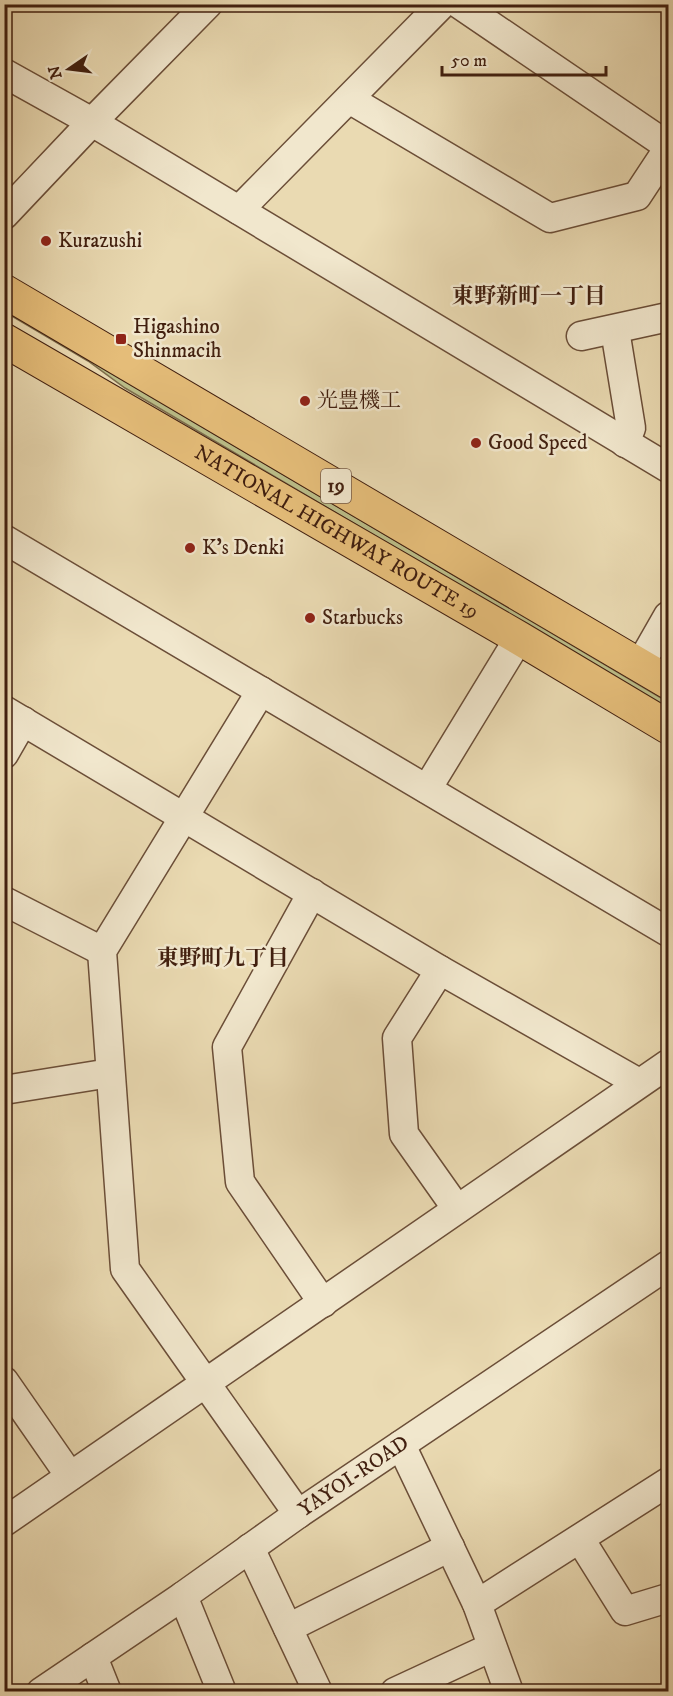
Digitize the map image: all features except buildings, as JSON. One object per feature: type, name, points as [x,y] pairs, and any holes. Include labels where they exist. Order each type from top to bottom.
[{"type":"highway","name":"NATIONAL HIGHWAY ROUTE 19","points":[[4,291],[669,682]]},
{"type":"highway","name":"NATIONAL HIGHWAY ROUTE 19","points":[[4,340],[669,727]]},
{"type":"street","points":[[4,215],[208,4]]},
{"type":"street","points":[[239,210],[442,4]]},
{"type":"street","points":[[349,99],[550,218],[637,196],[669,148],[459,4]]},
{"type":"street","points":[[4,73],[92,122],[625,443],[667,464]]},
{"type":"street","points":[[581,336],[669,317]]},
{"type":"street","points":[[615,330],[631,428],[625,443]]},
{"type":"street","points":[[4,539],[669,932]]},
{"type":"street","points":[[640,665],[669,616]]},
{"type":"street","points":[[427,789],[519,638]]},
{"type":"street","points":[[261,691],[102,951],[125,1269],[298,1515]]},
{"type":"street","points":[[4,754],[14,716],[440,970],[639,1083]]},
{"type":"street","points":[[312,894],[227,1047],[240,1182],[323,1303]]},
{"type":"street","points":[[4,902],[102,951]]},
{"type":"street","points":[[440,970],[397,1038],[404,1134],[458,1209]]},
{"type":"street","points":[[4,1522],[669,1064]]},
{"type":"street","points":[[4,1090],[110,1073]]},
{"type":"street","name":"YAYOI-ROAD","points":[[41,1692],[183,1596],[249,1548],[669,1265]]},
{"type":"street","points":[[4,1381],[70,1476]]},
{"type":"street","points":[[401,1445],[477,1604],[509,1692]]},
{"type":"street","points":[[477,1604],[669,1482]]},
{"type":"street","points":[[580,1539],[625,1611],[669,1598]]},
{"type":"street","points":[[288,1628],[450,1547]]},
{"type":"street","points":[[249,1548],[318,1692]]},
{"type":"street","points":[[183,1596],[222,1692]]},
{"type":"street","points":[[396,1692],[492,1647]]},
{"type":"street","points":[[93,1657],[107,1692]]},
{"type":"green space","points":[[5,310],[668,702],[668,709],[125,388],[88,361]]},
{"type":"place","name":"Kurazushi","points":[[46,241]]},
{"type":"place","name":"Higashino Shinmacih","points":[[121,339]]},
{"type":"place","name":"光豊機工","points":[[305,401]]},
{"type":"place","name":"Good Speed","points":[[476,443]]},
{"type":"place","name":"K's Denki","points":[[190,548]]},
{"type":"place","name":"Starbucks","points":[[310,618]]},
{"type":"district","name":"東野新町一丁目","points":[[529,296]]},
{"type":"district","name":"東野町九丁目","points":[[223,958]]}]
